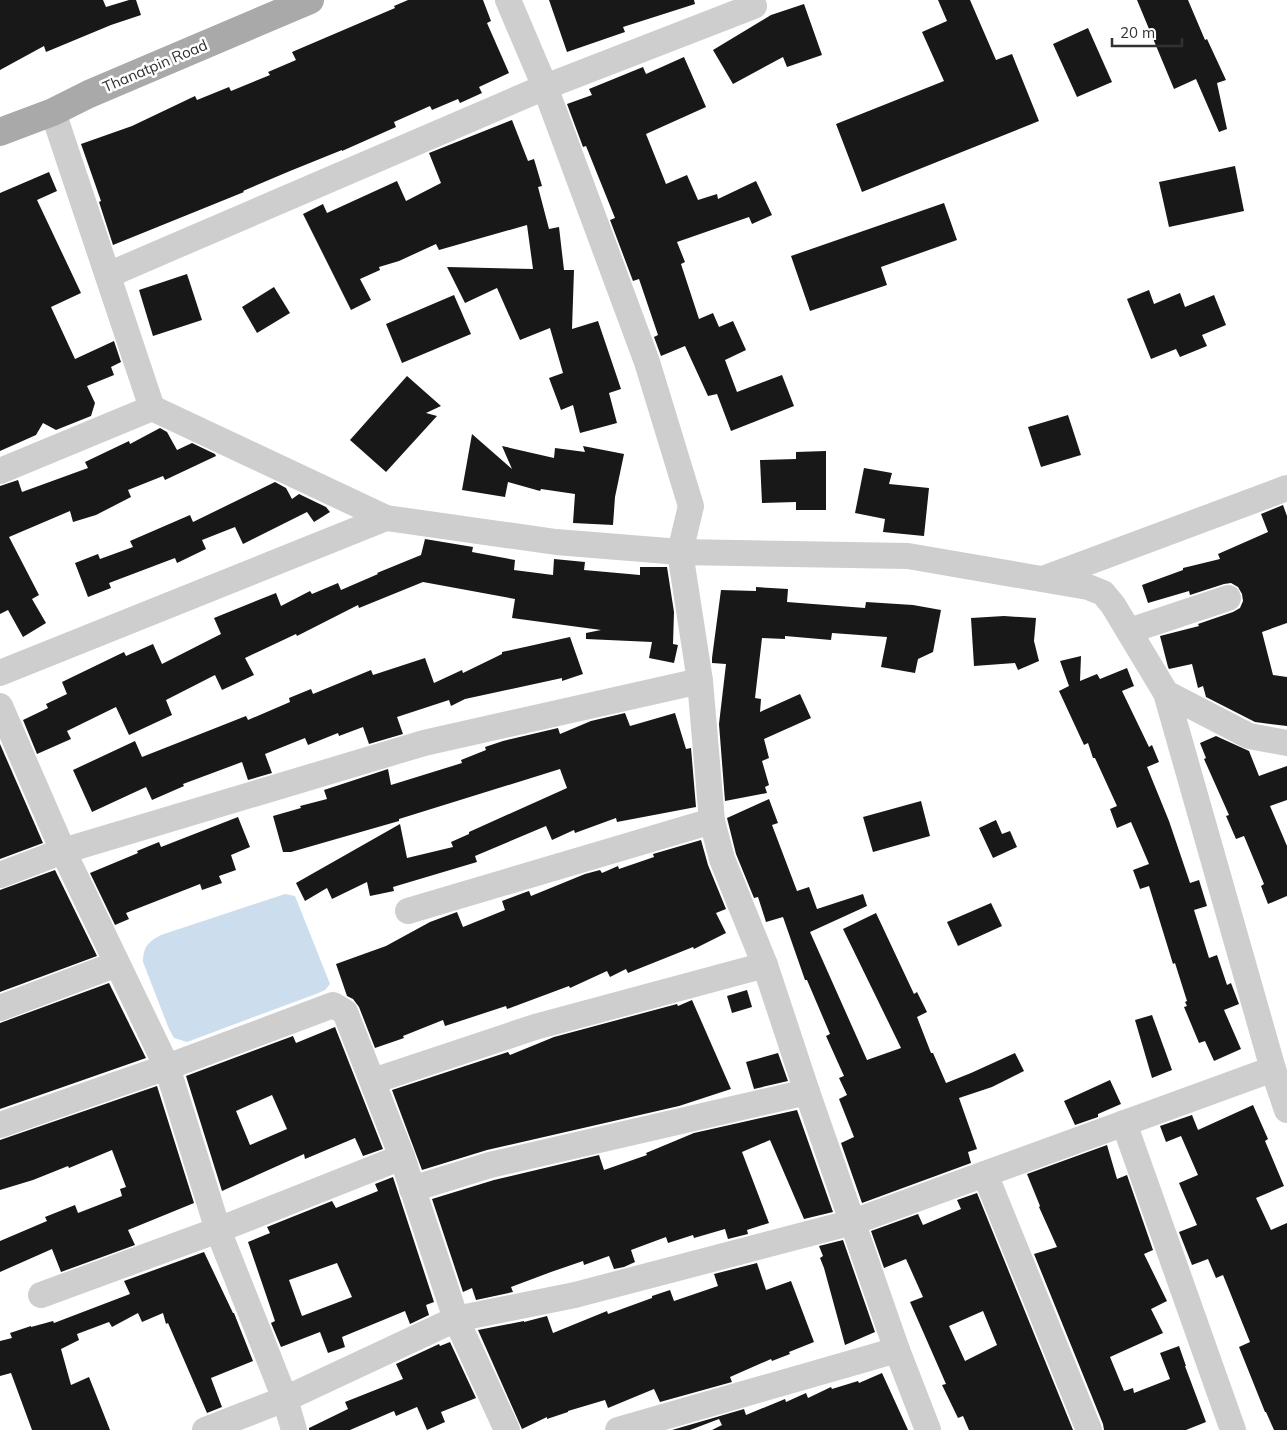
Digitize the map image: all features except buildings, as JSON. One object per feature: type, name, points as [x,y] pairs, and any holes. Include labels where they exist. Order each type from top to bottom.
[{"type":"main road","name":"Thanatpin Road","points":[[0,132],[54,112],[89,94],[310,0]]},
{"type":"street","points":[[508,0],[545,87],[647,362],[691,506],[680,552],[700,681],[712,821],[722,860],[765,965],[897,1350],[928,1430]]},
{"type":"street","points":[[108,275],[545,87],[754,6]]},
{"type":"street","points":[[54,112],[152,408],[386,518],[556,542],[680,552],[908,556],[1088,587],[1103,593],[1113,605],[1166,693],[1273,1069],[1287,1110]]},
{"type":"street","points":[[0,471],[152,408]]},
{"type":"street","points":[[1043,579],[1287,488]]},
{"type":"street","points":[[0,672],[386,518]]},
{"type":"street","points":[[1129,631],[1228,598]]},
{"type":"street","points":[[0,875],[63,851],[424,743],[700,681]]},
{"type":"street","points":[[1166,693],[1249,736],[1287,743]]},
{"type":"street","points":[[0,706],[63,851],[167,1067],[218,1230],[285,1399],[294,1430]]},
{"type":"street","points":[[408,910],[712,821]]},
{"type":"street","points":[[0,1008],[117,964]]},
{"type":"street","points":[[373,1081],[535,1027],[765,965]]},
{"type":"street","points":[[0,1125],[167,1067],[333,1005],[345,1012],[402,1156],[456,1319],[507,1430]]},
{"type":"street","points":[[205,1430],[285,1399],[456,1319],[575,1295],[853,1222],[1273,1069]]},
{"type":"street","points":[[412,1189],[490,1165],[807,1092]]},
{"type":"street","points":[[1124,1124],[1233,1430]]},
{"type":"street","points":[[41,1295],[218,1230],[402,1156]]},
{"type":"street","points":[[985,1174],[1089,1430]]},
{"type":"street","points":[[618,1430],[897,1350]]},
{"type":"water","points":[[285,894],[295,896],[330,984],[325,990],[316,994],[187,1042],[174,1038],[143,962],[147,946],[161,935]]}]
